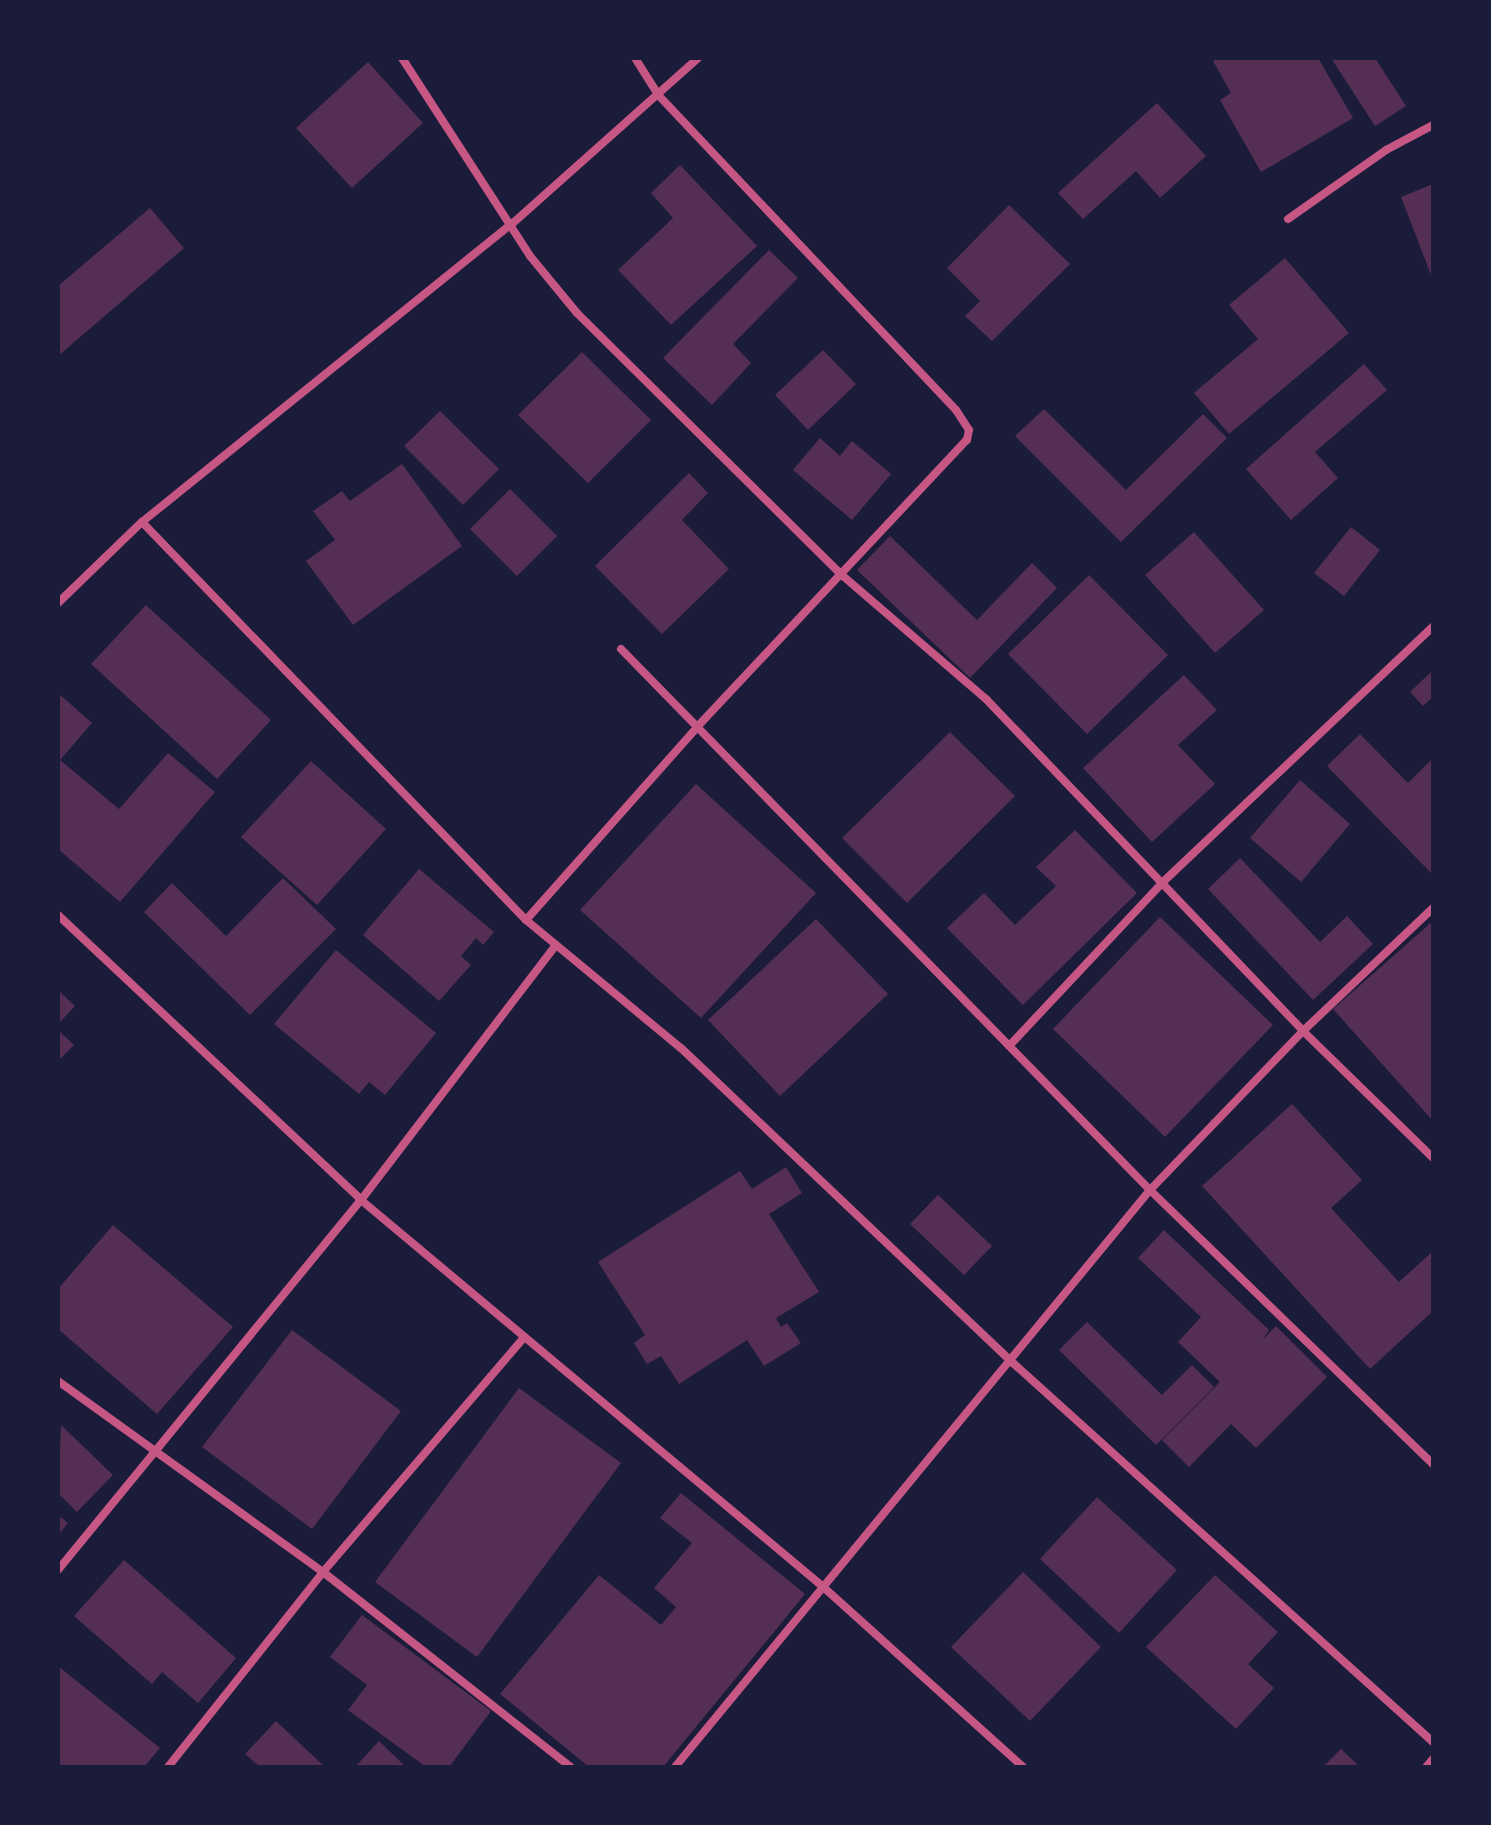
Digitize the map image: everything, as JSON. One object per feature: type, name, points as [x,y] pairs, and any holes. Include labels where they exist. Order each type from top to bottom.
[{"type":"street","points":[[402,58],[513,223],[530,256],[577,313],[843,576],[986,699],[1164,881],[1303,1031],[1433,1158]]},
{"type":"street","points":[[526,920],[698,726],[843,576],[967,440],[967,422],[659,96],[635,58]]},
{"type":"street","points":[[58,603],[142,522],[513,223],[659,96],[698,58]]},
{"type":"street","points":[[1288,219],[1386,150],[1433,125]]},
{"type":"street","points":[[142,522],[526,920],[681,1048],[1013,1363],[1433,1742]]},
{"type":"street","points":[[1010,1045],[1164,881],[1433,627]]},
{"type":"street","points":[[621,649],[1150,1190],[1433,1464]]},
{"type":"street","points":[[675,1767],[821,1585],[1013,1363],[1150,1190],[1303,1031],[1433,908]]},
{"type":"street","points":[[58,915],[361,1200],[522,1340],[821,1585],[1023,1767]]},
{"type":"street","points":[[58,1570],[361,1200],[556,945]]},
{"type":"street","points":[[168,1767],[323,1572],[522,1340]]},
{"type":"street","points":[[58,1381],[323,1572],[571,1767]]},
{"type":"street","points":[[1426,1767],[1433,1759]]},
{"type":"building","points":[[1217,58],[1318,58],[1353,118],[1261,172],[1220,100],[1231,93],[1213,61]]},
{"type":"building","points":[[1331,58],[1375,58],[1406,106],[1375,126]]},
{"type":"building","points":[[368,62],[423,123],[352,188],[296,128]]},
{"type":"building","points":[[1157,103],[1206,156],[1160,198],[1136,171],[1083,219],[1058,193]]},
{"type":"building","points":[[680,165],[757,246],[671,325],[618,270],[673,218],[651,193]]},
{"type":"building","points":[[1433,184],[1433,280],[1401,197]]},
{"type":"building","points":[[1009,205],[1070,264],[992,341],[965,316],[980,301],[947,268]]},
{"type":"building","points":[[150,208],[184,248],[58,356],[58,286]]},
{"type":"building","points":[[769,250],[798,278],[733,344],[751,363],[712,405],[663,358]]},
{"type":"building","points":[[1285,258],[1349,333],[1229,434],[1194,393],[1258,339],[1229,305]]},
{"type":"building","points":[[823,350],[856,384],[808,430],[775,395]]},
{"type":"building","points":[[582,352],[651,420],[588,483],[518,415]]},
{"type":"building","points":[[1364,364],[1387,390],[1315,452],[1338,478],[1291,520],[1246,469]]},
{"type":"building","points":[[1044,409],[1126,490],[1203,414],[1227,438],[1121,542],[1015,436]]},
{"type":"building","points":[[440,411],[499,469],[463,505],[404,446]]},
{"type":"building","points":[[820,438],[840,456],[852,441],[891,474],[852,520],[793,470]]},
{"type":"building","points":[[402,464],[462,546],[353,625],[306,561],[335,540],[313,511],[342,491],[350,501]]},
{"type":"building","points":[[689,473],[708,493],[682,520],[729,569],[662,634],[595,566]]},
{"type":"building","points":[[510,489],[557,536],[517,576],[470,529]]},
{"type":"building","points":[[1351,527],[1380,550],[1344,596],[1314,573]]},
{"type":"building","points":[[1194,532],[1264,610],[1215,653],[1145,575]]},
{"type":"building","points":[[890,536],[977,620],[1032,563],[1057,588],[970,678],[857,570]]},
{"type":"building","points":[[1089,575],[1168,655],[1087,734],[1008,654]]},
{"type":"building","points":[[146,605],[271,720],[217,779],[91,664]]},
{"type":"building","points":[[1433,670],[1433,697],[1423,706],[1410,692]]},
{"type":"building","points":[[1184,675],[1217,710],[1178,745],[1215,784],[1152,842],[1083,768]]},
{"type":"building","points":[[58,693],[92,723],[60,760],[119,809],[168,753],[215,792],[120,902],[58,849]]},
{"type":"building","points":[[950,732],[1015,796],[907,903],[842,838]]},
{"type":"building","points":[[1360,734],[1408,783],[1433,758],[1433,875],[1327,766]]},
{"type":"building","points":[[311,761],[386,829],[317,905],[241,837]]},
{"type":"building","points":[[1300,780],[1350,824],[1301,882],[1250,838]]},
{"type":"building","points":[[696,784],[816,893],[701,1018],[580,910]]},
{"type":"building","points":[[1075,830],[1137,893],[1023,1005],[947,928],[984,893],[1015,925],[1056,886],[1036,867]]},
{"type":"building","points":[[1240,858],[1320,942],[1347,916],[1373,944],[1313,1000],[1208,889]]},
{"type":"building","points":[[419,869],[494,932],[483,945],[476,938],[461,956],[471,965],[439,1001],[363,935]]},
{"type":"building","points":[[283,878],[336,929],[250,1015],[144,912],[172,883],[226,936]]},
{"type":"building","points":[[1160,917],[1273,1025],[1165,1137],[1053,1029]]},
{"type":"building","points":[[816,919],[888,994],[780,1096],[708,1020]]},
{"type":"building","points":[[1433,921],[1433,1121],[1333,1009]]},
{"type":"building","points":[[336,950],[436,1033],[385,1095],[369,1082],[359,1094],[274,1024]]},
{"type":"building","points":[[58,990],[75,1006],[58,1024]]},
{"type":"building","points":[[58,1030],[74,1045],[58,1061]]},
{"type":"building","points":[[1292,1104],[1362,1180],[1331,1208],[1399,1282],[1433,1251],[1433,1311],[1370,1369],[1202,1186]]},
{"type":"building","points":[[786,1167],[802,1193],[769,1214],[819,1292],[776,1318],[781,1327],[787,1323],[801,1343],[764,1366],[747,1340],[679,1384],[661,1356],[647,1364],[634,1343],[645,1335],[598,1262],[740,1171],[752,1189]]},
{"type":"building","points":[[938,1195],[992,1246],[964,1275],[910,1224]]},
{"type":"building","points":[[113,1225],[233,1327],[157,1414],[58,1329],[58,1289]]},
{"type":"building","points":[[1164,1230],[1269,1330],[1262,1340],[1276,1326],[1327,1377],[1256,1448],[1231,1424],[1189,1467],[1162,1440],[1220,1382],[1178,1342],[1201,1317],[1138,1258]]},
{"type":"building","points":[[1087,1322],[1162,1395],[1192,1365],[1214,1387],[1156,1445],[1059,1350]]},
{"type":"building","points":[[292,1330],[401,1411],[312,1529],[202,1447]]},
{"type":"building","points":[[519,1388],[621,1463],[477,1657],[375,1582]]},
{"type":"building","points":[[61,1425],[113,1475],[77,1512],[58,1493]]},
{"type":"building","points":[[681,1493],[805,1594],[663,1767],[589,1767],[500,1694],[599,1575],[661,1625],[676,1607],[654,1588],[692,1543],[660,1518]]},
{"type":"building","points":[[1097,1497],[1177,1570],[1119,1633],[1040,1559]]},
{"type":"building","points":[[58,1515],[68,1523],[58,1535]]},
{"type":"building","points":[[124,1560],[236,1658],[198,1703],[162,1672],[152,1684],[74,1616]]},
{"type":"building","points":[[1023,1572],[1101,1647],[1030,1721],[951,1647]]},
{"type":"building","points":[[1215,1575],[1278,1632],[1248,1664],[1274,1688],[1236,1729],[1146,1647]]},
{"type":"building","points":[[362,1615],[491,1711],[449,1767],[426,1767],[348,1710],[367,1685],[330,1657]]},
{"type":"building","points":[[58,1666],[160,1748],[144,1767],[58,1767]]},
{"type":"building","points":[[276,1721],[325,1767],[260,1767],[245,1754]]},
{"type":"building","points":[[379,1741],[406,1767],[355,1767]]},
{"type":"building","points":[[1341,1749],[1360,1767],[1323,1767]]}]
